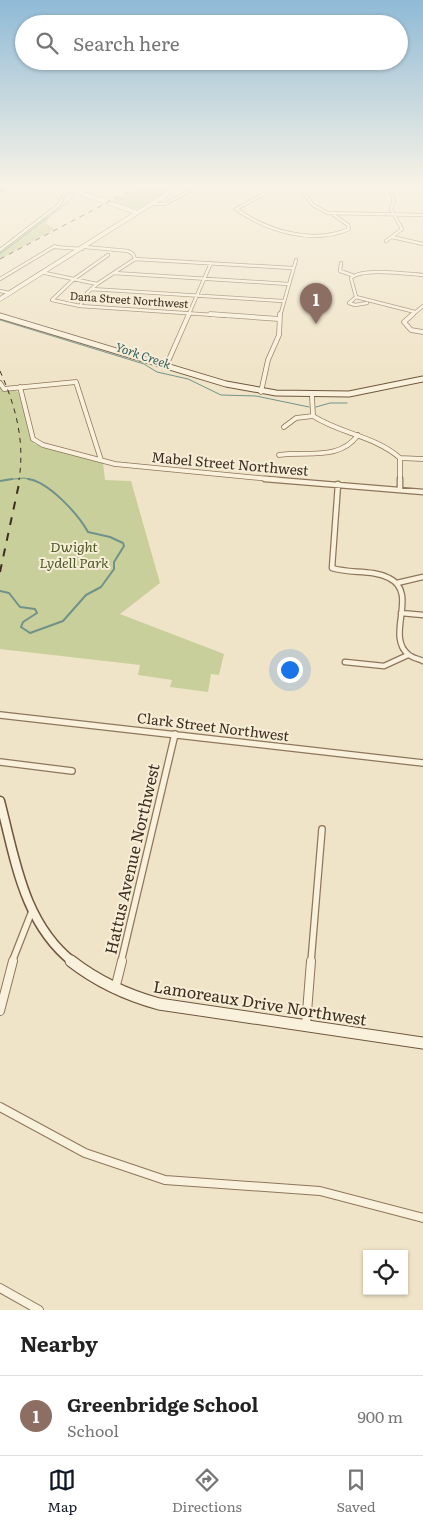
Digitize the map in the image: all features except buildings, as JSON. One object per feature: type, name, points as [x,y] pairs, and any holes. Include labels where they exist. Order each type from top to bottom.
[{"type":"main road","points":[[0,298],[45,273],[83,248]]},
{"type":"main road","points":[[0,316],[226,384],[261,392],[312,396],[366,393],[423,379]]},
{"type":"main road","name":"Lamoreaux Drive Northwest","points":[[0,802],[32,911],[50,941],[66,957],[98,981],[115,990],[159,1004],[423,1043]]},
{"type":"street","points":[[0,278],[50,248]]},
{"type":"street","points":[[86,248],[128,250],[134,254],[135,259]]},
{"type":"street","name":"Dana Street Northwest","points":[[108,255],[74,279],[51,299],[80,306],[279,319]]},
{"type":"street","points":[[80,306],[80,303],[91,289],[135,259],[292,268]]},
{"type":"street","points":[[261,392],[268,362],[280,332],[279,319],[283,301],[296,260]]},
{"type":"street","points":[[166,366],[211,263]]},
{"type":"street","points":[[341,263],[340,271],[352,275],[365,272],[423,275]]},
{"type":"street","points":[[45,273],[97,284]]},
{"type":"street","points":[[113,273],[288,284]]},
{"type":"street","points":[[352,275],[356,297]]},
{"type":"street","points":[[91,289],[283,301]]},
{"type":"street","points":[[0,291],[10,293]]},
{"type":"street","points":[[356,297],[348,303],[355,305],[370,302]]},
{"type":"street","points":[[356,297],[415,312]]},
{"type":"street","points":[[423,306],[404,322],[411,330],[423,332]]},
{"type":"street","points":[[0,383],[4,389],[66,381],[78,384],[101,460]]},
{"type":"street","name":"Mabel Street Northwest","points":[[20,387],[33,439],[39,444],[101,460],[151,469],[423,492]]},
{"type":"street","points":[[312,396],[312,416]]},
{"type":"street","points":[[284,427],[296,418],[312,416],[328,427],[372,438],[387,445],[400,458],[423,459]]},
{"type":"street","points":[[279,455],[297,452],[323,454],[339,452],[354,443],[358,435]]},
{"type":"street","points":[[400,458],[400,490]]},
{"type":"street","points":[[338,484],[332,568],[385,577],[397,583],[402,592],[400,640],[408,655],[423,661]]},
{"type":"street","points":[[397,583],[423,577]]},
{"type":"street","points":[[401,613],[423,615]]},
{"type":"street","points":[[346,662],[384,666],[408,655]]},
{"type":"street","name":"Clark Street Northwest","points":[[0,715],[423,763]]},
{"type":"street","name":"Hattus Avenue Northwest","points":[[115,990],[175,734]]},
{"type":"street","points":[[0,762],[72,771]]},
{"type":"street","points":[[306,1026],[315,891],[322,829]]},
{"type":"street","points":[[0,1011],[11,966],[32,911]]},
{"type":"street","points":[[0,1107],[85,1153],[165,1180],[320,1192],[423,1218]]},
{"type":"street","points":[[0,1288],[39,1310]]},
{"type":"green space","points":[[2,248],[20,248],[0,259],[0,250]]},
{"type":"green space","name":"Dwight Lydell Park","points":[[0,387],[2,391],[13,390],[18,392],[34,444],[60,449],[103,463],[105,480],[131,481],[160,583],[120,614],[224,654],[219,675],[211,674],[208,692],[170,687],[172,680],[138,675],[140,665],[0,649]]},
{"type":"waterway","name":"York Creek","points":[[0,254],[8,248]]},
{"type":"waterway","name":"York Creek","points":[[0,320],[144,364],[157,372],[188,379],[221,395],[256,396],[309,407]]},
{"type":"waterway","name":"York Creek","points":[[316,407],[330,403],[347,403]]},
{"type":"waterway","points":[[8,480],[24,478],[34,480]]},
{"type":"waterway","points":[[8,480],[12,479]]},
{"type":"waterway","points":[[0,591],[9,593],[20,607],[35,609],[37,613],[23,622],[21,627],[30,633],[63,621],[86,595],[101,587],[114,569],[114,562],[124,546],[123,543],[110,537],[88,532],[54,492],[36,481],[28,479]]},
{"type":"waterway","points":[[0,481],[8,480]]},
{"type":"railway","points":[[0,259],[21,248]]},
{"type":"railway","points":[[0,371],[11,398],[18,424],[21,452],[19,480]]},
{"type":"railway","points":[[0,572],[20,479]]},
{"type":"place","name":"Greenbridge School","points":[[316,324]]}]
